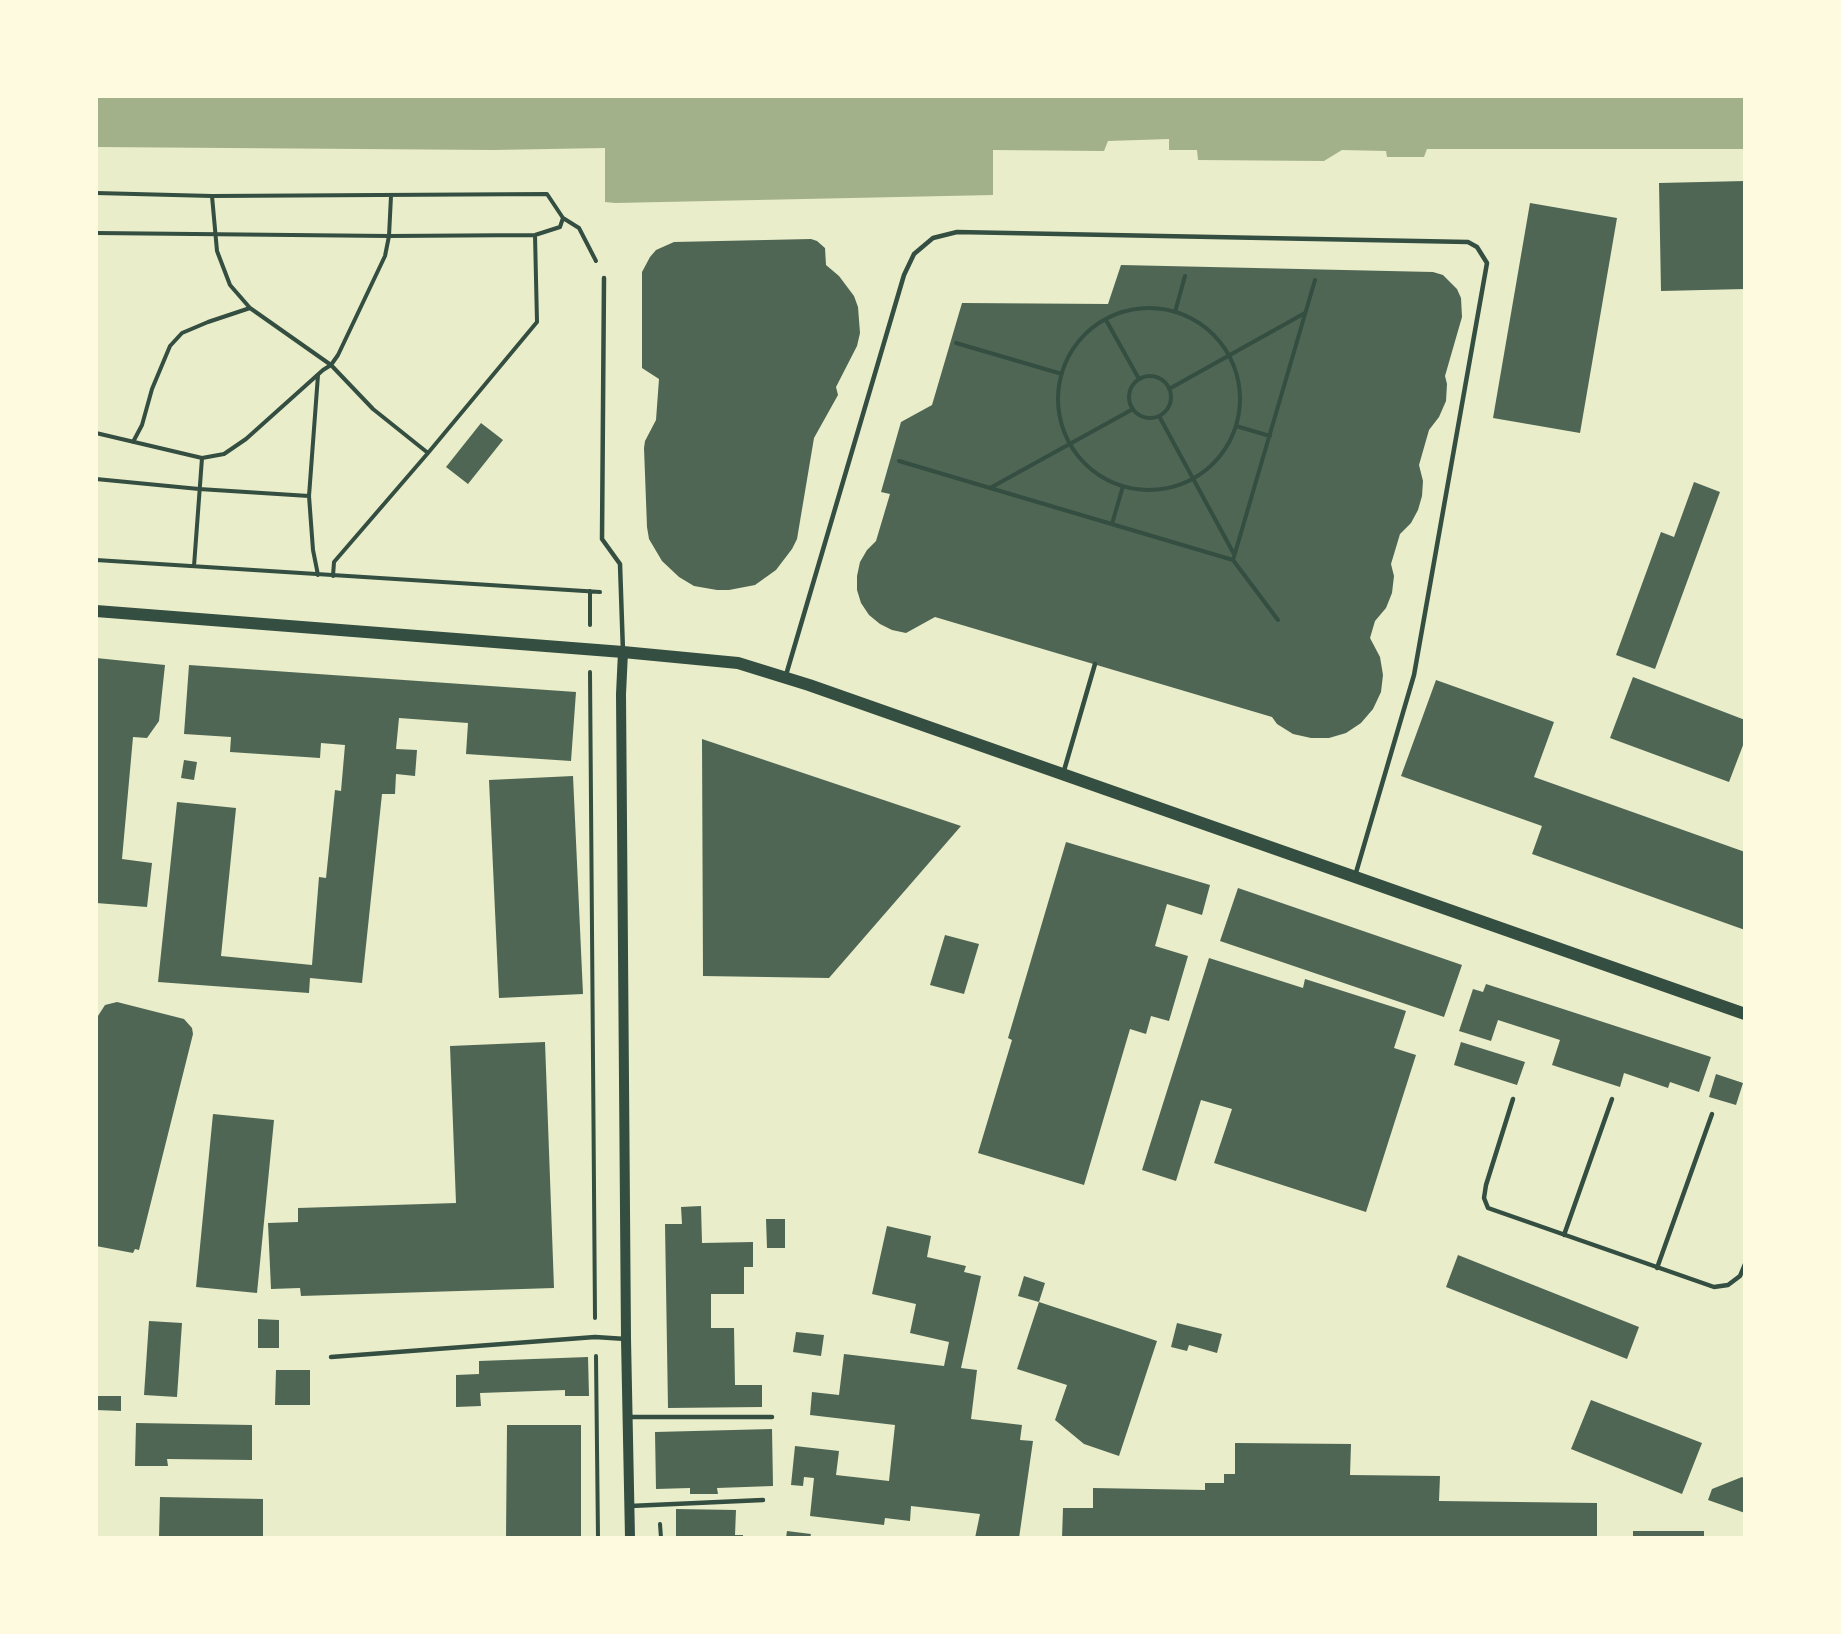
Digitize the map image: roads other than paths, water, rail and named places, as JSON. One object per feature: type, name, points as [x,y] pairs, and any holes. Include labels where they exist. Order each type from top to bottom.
[{"type":"main road","points":[[96,611],[738,663],[1063,774],[1745,1014]]},
{"type":"street","points":[[623,652],[621,706],[626,1339],[630,1538]]},
{"type":"lane","points":[[785,678],[904,275],[914,254],[933,238],[957,232],[1468,242],[1477,247],[1487,263],[1414,675],[1355,877]]},
{"type":"lane","points":[[604,278],[602,539],[620,564],[623,652]]},
{"type":"lane","points":[[1063,774],[1095,664]]},
{"type":"lane","points":[[1513,1099],[1484,1198],[1488,1208],[1714,1287],[1728,1285],[1740,1276],[1745,1264]]},
{"type":"lane","points":[[1564,1235],[1612,1099]]},
{"type":"lane","points":[[1657,1268],[1712,1114]]},
{"type":"lane","points":[[331,1357],[596,1337],[626,1339]]},
{"type":"lane","points":[[628,1416],[772,1417]]},
{"type":"lane","points":[[630,1506],[763,1500]]}]
